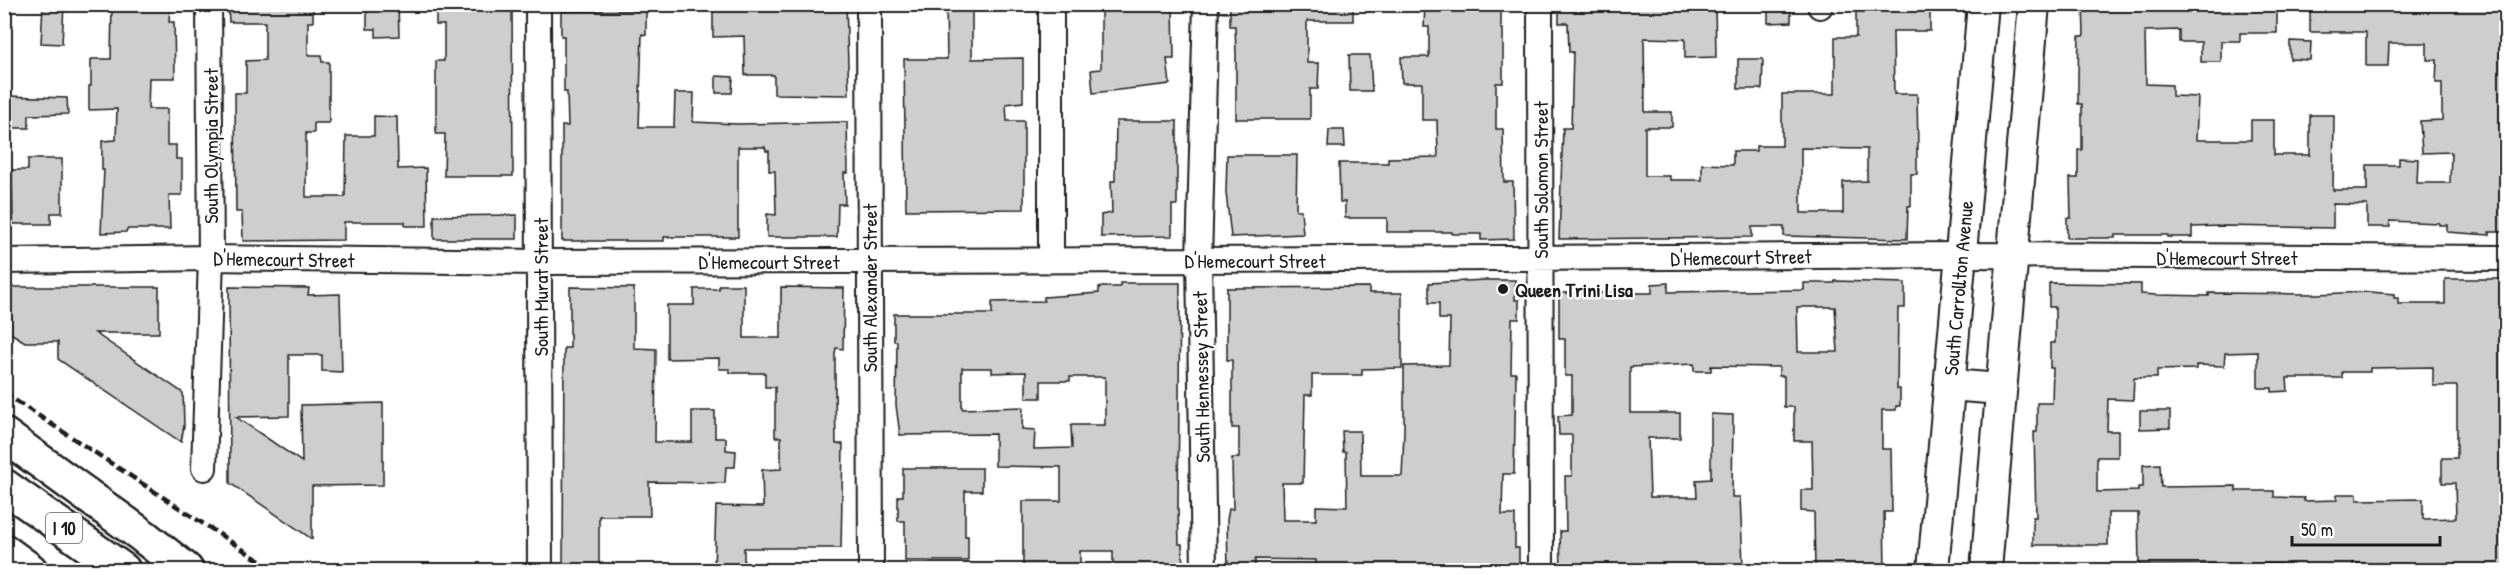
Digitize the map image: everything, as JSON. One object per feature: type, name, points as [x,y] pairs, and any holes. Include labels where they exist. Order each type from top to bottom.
[{"type":"highway","points":[[4,435],[186,570]]},
{"type":"highway","name":"I 10","points":[[4,486],[123,570]]},
{"type":"highway","points":[[143,537],[196,570]]},
{"type":"highway","points":[[4,551],[30,570]]},
{"type":"main road","name":"South Carrollton Avenue","points":[[1933,570],[1983,4]]},
{"type":"main road","points":[[1986,570],[2034,4]]},
{"type":"main road","points":[[1949,385],[2001,389]]},
{"type":"street","name":"South Olympia Street","points":[[204,468],[211,258],[209,4]]},
{"type":"street","name":"South Murat Street","points":[[538,4],[540,570]]},
{"type":"street","name":"South Alexander Street","points":[[869,4],[868,260],[871,570]]},
{"type":"street","points":[[1051,260],[1052,4]]},
{"type":"street","name":"South Hennessey Street","points":[[1204,570],[1199,260],[1206,4]]},
{"type":"street","name":"South Solomon Street","points":[[1540,4],[1541,570]]},
{"type":"street","name":"D'Hemecourt Street","points":[[4,261],[211,258],[540,262],[1199,260],[1961,255],[2506,258]]},
{"type":"building","points":[[43,4],[64,4],[62,44],[41,43]]},
{"type":"building","points":[[112,4],[170,4],[169,22],[174,22],[175,78],[149,78],[148,109],[167,109],[167,145],[176,145],[176,159],[182,159],[182,195],[169,195],[170,229],[127,229],[126,232],[101,233],[104,170],[102,170],[102,141],[116,140],[117,109],[89,110],[89,86],[91,86],[91,59],[111,59]]},
{"type":"building","points":[[228,4],[313,4],[313,22],[308,22],[308,55],[321,55],[322,62],[329,62],[329,123],[314,123],[314,133],[306,133],[306,197],[345,197],[346,136],[374,136],[374,116],[397,117],[398,169],[426,168],[427,226],[405,226],[405,222],[344,222],[344,240],[243,241],[242,212],[236,212],[235,93],[246,93],[246,61],[265,60],[265,22],[229,22]]},
{"type":"building","points":[[367,4],[398,4],[399,36],[376,37],[376,29],[367,29]]},
{"type":"building","points":[[512,4],[513,176],[444,176],[445,134],[436,134],[436,61],[444,61],[444,25],[436,25],[436,5]]},
{"type":"building","points":[[713,4],[846,4],[849,95],[774,94],[774,75],[745,75],[744,36],[713,37]]},
{"type":"building","points":[[946,4],[972,4],[972,59],[1023,58],[1023,102],[1006,104],[1007,121],[1024,121],[1024,209],[906,210],[904,59],[947,59]]},
{"type":"building","points":[[1230,4],[1353,4],[1353,21],[1307,21],[1307,63],[1319,63],[1318,89],[1310,89],[1310,119],[1236,119],[1235,26],[1230,26]]},
{"type":"building","points":[[1425,4],[1501,4],[1503,83],[1496,83],[1496,129],[1503,129],[1504,182],[1513,182],[1514,239],[1481,240],[1481,234],[1452,234],[1452,232],[1387,232],[1387,218],[1345,218],[1345,202],[1340,202],[1339,163],[1388,163],[1388,158],[1438,157],[1437,120],[1422,120],[1422,83],[1402,83],[1401,57],[1429,57],[1429,27],[1424,27]]},
{"type":"building","points":[[1559,4],[1715,4],[1716,57],[1685,58],[1685,39],[1644,38],[1645,112],[1672,112],[1672,127],[1645,127],[1645,176],[1670,176],[1670,180],[1702,180],[1702,164],[1733,165],[1733,151],[1756,151],[1756,146],[1782,146],[1782,94],[1835,94],[1835,37],[1856,37],[1856,9],[1930,7],[1930,31],[1893,31],[1894,94],[1917,94],[1917,174],[1911,174],[1911,206],[1908,206],[1907,239],[1784,236],[1784,227],[1752,227],[1752,237],[1559,239],[1563,128],[1571,128],[1573,52],[1569,52],[1568,23],[1559,23]],"holes":[[[1801,148],[1867,149],[1867,181],[1843,182],[1843,213],[1801,213]]]},
{"type":"building","points":[[1768,4],[1791,4],[1791,22],[1768,23]]},
{"type":"building","points":[[2083,4],[2277,4],[2277,33],[2240,33],[2240,41],[2221,41],[2221,62],[2201,62],[2201,42],[2179,42],[2179,30],[2145,31],[2146,84],[2172,85],[2172,96],[2198,97],[2196,140],[2251,140],[2251,120],[2274,120],[2274,155],[2310,155],[2310,115],[2334,115],[2333,190],[2367,190],[2367,165],[2399,165],[2399,158],[2418,159],[2417,183],[2450,183],[2451,152],[2422,153],[2420,121],[2442,120],[2442,83],[2436,83],[2437,60],[2427,60],[2427,43],[2389,43],[2388,66],[2366,66],[2366,32],[2310,32],[2310,4],[2506,5],[2506,232],[2489,232],[2489,235],[2447,232],[2447,225],[2439,225],[2439,223],[2390,221],[2390,227],[2367,227],[2367,205],[2333,204],[2333,228],[2192,227],[2192,237],[2115,235],[2115,238],[2067,238],[2067,218],[2071,218],[2070,178],[2078,178],[2078,150],[2082,150],[2082,104],[2078,104],[2078,75],[2079,36],[2084,34]]},
{"type":"building","points":[[1173,6],[1174,59],[1167,59],[1170,84],[1093,93],[1091,70],[1101,69],[1101,8]]},
{"type":"building","points":[[646,10],[646,35],[642,34],[639,127],[674,127],[675,93],[694,93],[693,122],[737,124],[847,122],[848,173],[844,173],[845,204],[838,204],[837,237],[767,237],[767,214],[776,215],[775,171],[769,171],[769,151],[766,151],[765,147],[738,147],[738,237],[664,237],[664,241],[562,241],[562,126],[568,126],[567,92],[564,92],[564,36],[561,36],[561,11]]},
{"type":"building","points":[[2290,41],[2311,42],[2310,60],[2290,59]]},
{"type":"building","points":[[1349,55],[1370,55],[1372,91],[1350,91]]},
{"type":"building","points":[[1738,59],[1763,59],[1762,89],[1738,89]]},
{"type":"building","points":[[716,76],[733,77],[732,93],[716,93]]},
{"type":"building","points":[[7,96],[67,98],[68,114],[29,115],[29,128],[7,128]]},
{"type":"building","points":[[1116,121],[1177,121],[1177,205],[1172,205],[1172,236],[1101,237],[1101,215],[1112,213],[1111,181],[1115,181]]},
{"type":"building","points":[[1329,130],[1344,130],[1345,147],[1328,147]]},
{"type":"building","points":[[1227,155],[1297,155],[1296,210],[1301,210],[1303,234],[1231,237],[1226,193]]},
{"type":"building","points":[[28,159],[62,159],[62,213],[51,213],[51,224],[13,224],[12,170],[28,170]]},
{"type":"building","points":[[517,215],[517,239],[434,239],[434,216]]},
{"type":"building","points":[[2445,279],[2506,279],[2506,568],[2422,567],[2422,570],[2407,569],[2407,564],[2353,563],[2353,567],[2304,566],[2304,570],[2280,570],[2280,564],[2139,565],[2138,513],[2108,513],[2108,545],[2033,545],[2033,517],[2036,517],[2034,432],[2037,432],[2037,403],[2052,403],[2053,368],[2050,368],[2050,343],[2055,343],[2055,307],[2049,307],[2049,283],[2141,284],[2141,294],[2156,295],[2370,292],[2394,294],[2394,298],[2398,298],[2398,304],[2445,304]],"holes":[[[2258,352],[2258,388],[2272,388],[2272,392],[2288,391],[2287,378],[2342,378],[2342,372],[2370,372],[2370,368],[2433,367],[2433,386],[2457,386],[2457,458],[2442,458],[2442,483],[2455,483],[2456,518],[2423,519],[2423,499],[2357,500],[2357,494],[2337,494],[2337,500],[2304,501],[2304,498],[2274,497],[2274,491],[2236,491],[2236,486],[2161,487],[2160,464],[2143,465],[2143,487],[2138,487],[2138,491],[2097,492],[2097,457],[2118,457],[2118,431],[2107,431],[2108,399],[2133,400],[2134,378],[2157,378],[2157,370],[2196,369],[2196,365],[2224,366],[2225,353]]]},
{"type":"building","points":[[1515,280],[1515,300],[1519,300],[1519,319],[1512,319],[1511,373],[1516,373],[1514,474],[1503,474],[1502,515],[1515,515],[1515,548],[1519,548],[1519,570],[1411,568],[1316,570],[1316,560],[1255,559],[1255,570],[1228,570],[1227,520],[1229,509],[1233,509],[1232,458],[1239,458],[1239,428],[1232,428],[1232,360],[1227,360],[1227,288],[1369,287],[1369,293],[1402,293],[1402,368],[1362,369],[1362,375],[1312,375],[1312,395],[1305,395],[1303,483],[1282,483],[1283,520],[1316,520],[1316,506],[1347,507],[1346,452],[1343,452],[1342,431],[1360,431],[1361,476],[1402,476],[1404,366],[1449,365],[1450,319],[1439,319],[1439,303],[1429,303],[1429,283]]},
{"type":"building","points":[[1835,281],[1905,283],[1905,308],[1898,308],[1897,389],[1900,389],[1900,406],[1896,406],[1896,410],[1882,410],[1882,449],[1891,449],[1892,512],[1884,512],[1885,570],[1815,570],[1814,512],[1801,511],[1801,490],[1813,490],[1812,441],[1794,441],[1794,407],[1784,407],[1784,376],[1779,376],[1779,367],[1711,366],[1711,371],[1694,371],[1694,364],[1630,367],[1630,413],[1680,413],[1680,438],[1648,438],[1650,497],[1697,497],[1696,480],[1711,479],[1711,414],[1733,415],[1732,497],[1740,497],[1743,564],[1726,564],[1726,568],[1715,568],[1715,570],[1659,570],[1659,566],[1584,565],[1584,570],[1561,570],[1560,531],[1566,531],[1565,476],[1572,476],[1572,435],[1559,435],[1558,416],[1572,415],[1572,376],[1565,376],[1565,339],[1559,339],[1559,293],[1652,293],[1652,284],[1668,283],[1668,292],[1804,290],[1804,283],[1835,283]],"holes":[[[1797,307],[1835,307],[1838,352],[1798,352]]]},
{"type":"building","points":[[1120,283],[1180,283],[1178,508],[1179,544],[1182,544],[1183,570],[1113,570],[1113,551],[1080,551],[1080,570],[1023,570],[1023,501],[1061,501],[1061,467],[995,466],[995,434],[900,435],[896,405],[897,341],[894,341],[894,314],[992,314],[992,302],[1044,301],[1044,297],[1099,293],[1099,287],[1120,287]],"holes":[[[962,368],[992,368],[992,373],[1026,372],[1026,398],[1041,398],[1041,381],[1070,381],[1070,377],[1105,377],[1105,425],[1071,425],[1072,448],[1034,449],[1035,430],[1022,429],[1023,407],[962,409]]]},
{"type":"building","points":[[719,285],[744,285],[744,338],[781,338],[781,287],[844,288],[843,349],[836,348],[835,353],[836,444],[843,444],[841,548],[744,548],[744,570],[714,570],[716,506],[763,507],[762,470],[781,469],[781,437],[775,437],[775,387],[765,387],[765,373],[730,373],[729,369],[719,369],[719,358],[667,359],[667,305],[694,305],[694,289],[719,289]]},
{"type":"building","points":[[4,287],[159,287],[159,333],[95,333],[183,393],[184,426],[181,442],[58,359],[58,342],[25,342],[4,329]]},
{"type":"building","points":[[229,287],[309,288],[308,295],[340,294],[342,372],[322,371],[322,355],[289,355],[289,416],[236,417],[302,462],[301,405],[383,403],[383,485],[312,486],[312,539],[230,483]]},
{"type":"building","points":[[570,287],[634,288],[634,348],[656,349],[655,442],[692,442],[692,411],[715,411],[715,438],[726,438],[726,450],[736,451],[735,467],[726,467],[725,483],[649,482],[650,516],[599,516],[599,570],[563,570],[564,348],[570,348]]},
{"type":"building","points":[[2140,411],[2170,411],[2170,428],[2140,429]]},
{"type":"building","points":[[903,468],[982,468],[982,491],[965,491],[965,536],[968,536],[968,561],[905,561],[905,521],[898,521],[898,496],[903,496]]},
{"type":"railway","points":[[4,393],[274,570]]},
{"type":"place","name":"Queen Trini Lisa","points":[[1503,289]]}]
